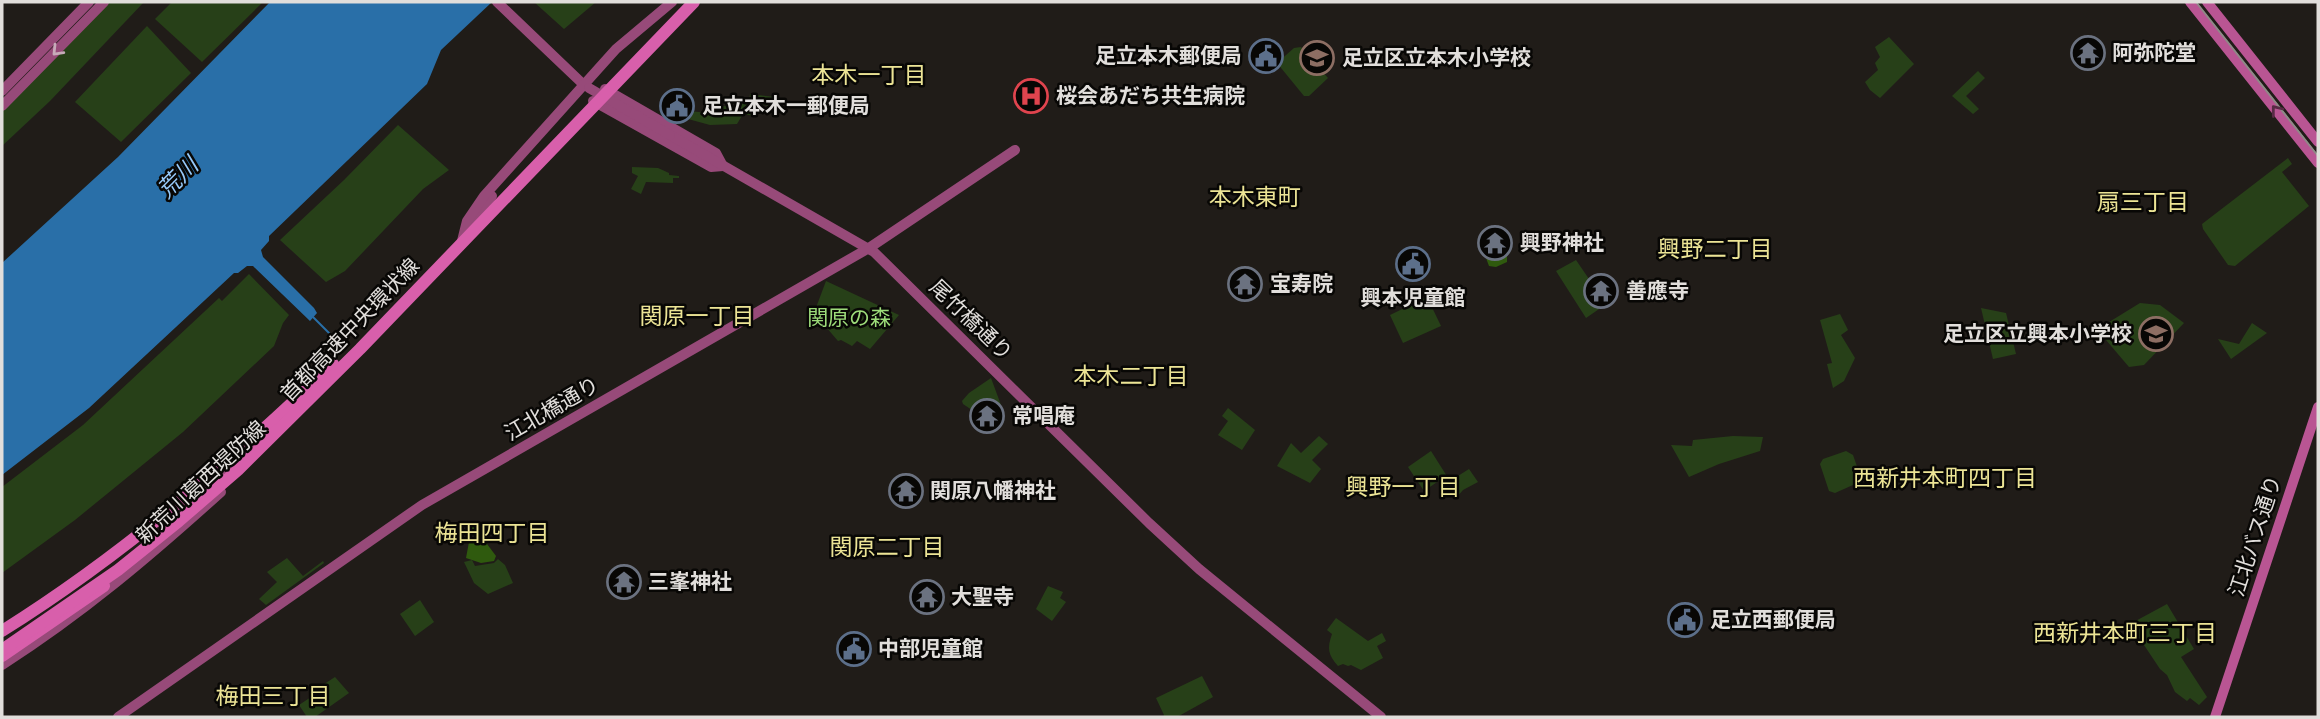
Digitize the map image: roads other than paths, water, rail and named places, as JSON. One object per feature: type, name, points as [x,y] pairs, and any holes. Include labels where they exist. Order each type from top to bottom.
[{"type":"highway","name":"首都高速中央環状線","points":[[2,641],[228,461],[354,345],[683,2]]},
{"type":"highway","name":"首都高速中央環状線","points":[[2,641],[76,600],[151,544],[238,470],[306,404],[697,2]]},
{"type":"highway","points":[[2,656],[97,592],[151,544]]},
{"type":"main road","points":[[2,91],[89,2]]},
{"type":"main road","points":[[2,106],[104,2]]},
{"type":"main road","name":"尾竹橋通り","points":[[497,2],[586,86],[869,248],[1199,569],[1381,717]]},
{"type":"main road","points":[[461,244],[467,221],[476,205],[586,86],[616,49],[672,2]]},
{"type":"main road","name":"新荒川葛西堤防線","points":[[608,91],[688,2]]},
{"type":"main road","name":"新荒川葛西堤防線","points":[[2,665],[102,596],[227,487],[345,370],[461,244],[697,2]]},
{"type":"main road","points":[[2190,2],[2318,163]]},
{"type":"main road","points":[[2207,2],[2318,142]]},
{"type":"main road","points":[[596,103],[711,167],[723,166],[716,153],[608,91]]},
{"type":"main road","name":"江北橋通り","points":[[118,717],[422,505],[869,248],[1015,150]]},
{"type":"main road","name":"新荒川葛西堤防線","points":[[2,641],[30,618],[35,624],[116,566],[212,485],[461,244]]},
{"type":"main road","name":"江北バス通り","points":[[2215,717],[2318,407]]},
{"type":"water","name":"荒川","points":[[270,2],[492,2],[441,50],[427,84],[269,236],[269,241],[261,250],[263,257],[314,308],[317,313],[310,321],[253,266],[247,266],[234,273],[89,408],[2,475],[2,263],[118,157]]},
{"type":"waterway","points":[[313,317],[342,346]]},
{"type":"tram line","points":[[2196,2],[2318,156]]},
{"type":"place","name":"阿弥陀堂","points":[[2088,53]]},
{"type":"place","name":"足立本木郵便局","points":[[1266,56]]},
{"type":"place","name":"足立区立本木小学校","points":[[1317,58]]},
{"type":"place","name":"桜会あだち共生病院","points":[[1031,96]]},
{"type":"place","name":"足立本木一郵便局","points":[[677,106]]},
{"type":"place","name":"興野神社","points":[[1495,243]]},
{"type":"place","name":"興本児童館","points":[[1413,264]]},
{"type":"place","name":"宝寿院","points":[[1245,284]]},
{"type":"place","name":"善應寺","points":[[1601,291]]},
{"type":"place","name":"足立区立興本小学校","points":[[2156,334]]},
{"type":"place","name":"常唱庵","points":[[987,416]]},
{"type":"place","name":"関原八幡神社","points":[[906,491]]},
{"type":"place","name":"三峯神社","points":[[624,582]]},
{"type":"place","name":"大聖寺","points":[[927,597]]},
{"type":"place","name":"足立西郵便局","points":[[1685,620]]},
{"type":"place","name":"中部児童館","points":[[854,649]]},
{"type":"district","name":"本木一丁目","points":[[869,75]]},
{"type":"district","name":"本木東町","points":[[1255,197]]},
{"type":"district","name":"扇三丁目","points":[[2143,202]]},
{"type":"district","name":"興野二丁目","points":[[1715,249]]},
{"type":"district","name":"関原一丁目","points":[[697,316]]},
{"type":"district","name":"本木二丁目","points":[[1131,376]]},
{"type":"district","name":"西新井本町四丁目","points":[[1945,478]]},
{"type":"district","name":"興野一丁目","points":[[1403,487]]},
{"type":"district","name":"梅田四丁目","points":[[492,533]]},
{"type":"district","name":"関原二丁目","points":[[887,547]]},
{"type":"district","name":"西新井本町三丁目","points":[[2125,633]]},
{"type":"district","name":"梅田三丁目","points":[[273,696]]},
{"type":"park label","name":"関原の森","points":[[849,318]]}]
